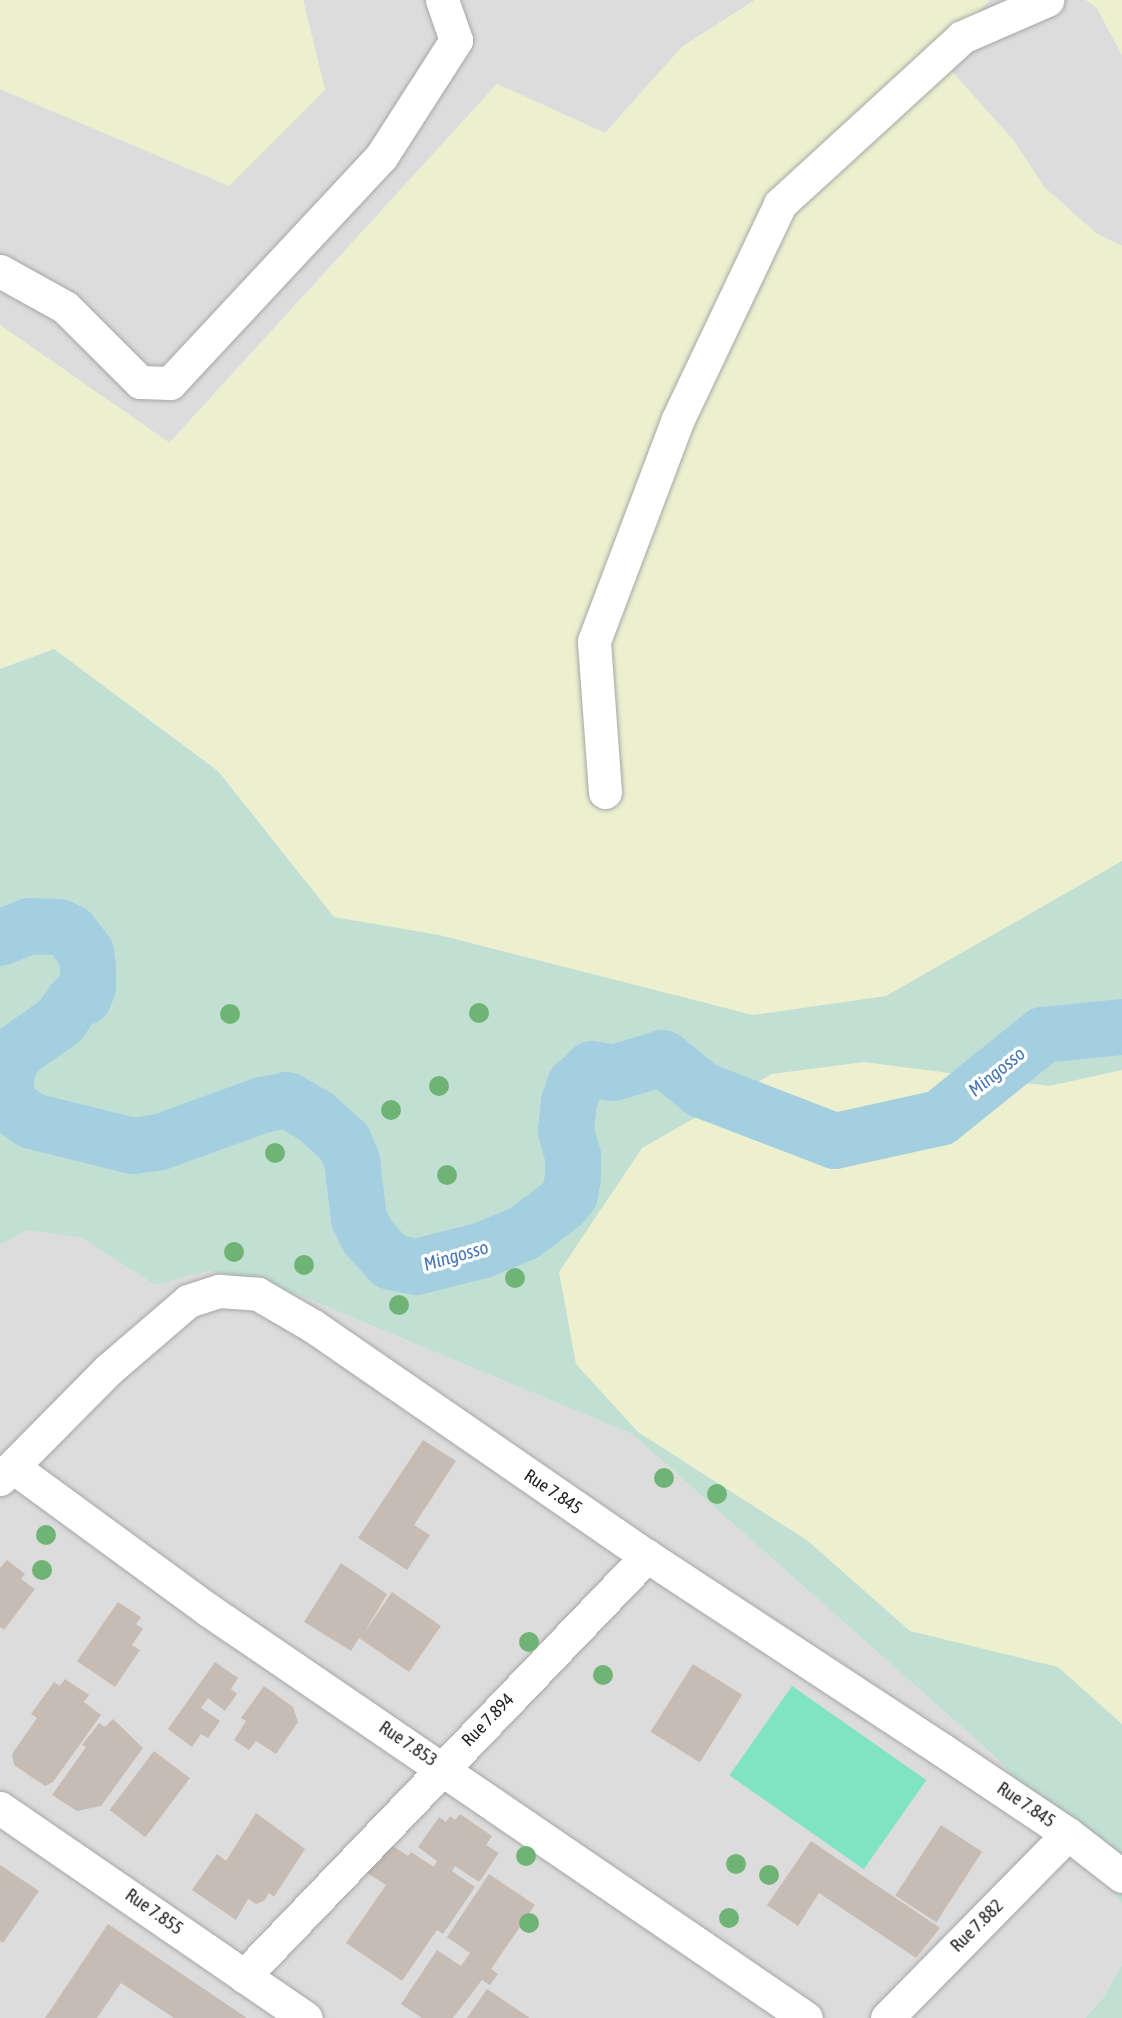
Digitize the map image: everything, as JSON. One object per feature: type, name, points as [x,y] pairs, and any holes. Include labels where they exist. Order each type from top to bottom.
[{"type":"street","points":[[0,271],[65,307],[140,382],[170,383],[380,157],[456,40],[442,0]]},
{"type":"street","points":[[606,792],[594,641],[678,419],[780,204],[962,37],[1048,0]]},
{"type":"street","name":"Rue 7.845","points":[[6,1473],[109,1369],[188,1301],[219,1291],[258,1294],[313,1326],[647,1556],[1068,1834],[1122,1876]]},
{"type":"street","name":"Rue 7.853","points":[[6,1473],[443,1768],[806,2018]]},
{"type":"street","name":"Rue 7.894","points":[[244,1976],[647,1556]]},
{"type":"street","name":"Rue 7.855","points":[[0,1808],[306,2018]]},
{"type":"street","name":"Rue 7.882","points":[[887,2018],[1068,1834]]},
{"type":"shaded area","points":[[303,0],[755,0],[682,47],[605,133],[497,84],[169,443],[0,325],[0,89],[229,185],[325,90]]},
{"type":"shaded area","points":[[990,0],[1086,0],[1097,8],[1122,55],[1122,246],[1097,234],[1044,187],[1014,141],[948,67],[966,23]]},
{"type":"shaded area","points":[[27,1230],[82,1238],[155,1285],[209,1271],[265,1281],[632,1434],[991,1753],[1068,1834],[1122,1904],[1122,1965],[1102,1999],[1085,2018],[0,2018],[0,1245]]},
{"type":"green space","points":[[0,0],[303,0],[325,90],[229,186],[0,89]]},
{"type":"green space","points":[[755,0],[990,0],[966,23],[948,67],[1014,141],[1044,187],[1097,234],[1122,246],[1122,861],[886,997],[753,1015],[439,935],[334,917],[218,770],[54,649],[0,669],[0,325],[170,443],[497,84],[605,133],[682,47]]},
{"type":"green space","points":[[1086,0],[1122,0],[1122,55],[1097,8]]},
{"type":"green space","points":[[54,649],[218,771],[334,917],[439,935],[753,1015],[886,996],[1122,861],[1122,1070],[1049,1086],[864,1062],[772,1074],[642,1148],[559,1272],[576,1364],[638,1432],[808,1541],[910,1631],[1058,1667],[1122,1724],[1122,1904],[1068,1834],[991,1753],[632,1434],[265,1281],[209,1271],[155,1285],[82,1238],[27,1230],[0,1245],[0,669]]},
{"type":"green space","points":[[864,1062],[1049,1086],[1122,1070],[1122,1724],[1058,1667],[910,1631],[808,1541],[638,1432],[576,1364],[559,1272],[642,1148],[772,1074]]},
{"type":"green space","points":[[792,1686],[926,1780],[864,1869],[729,1775]]},
{"type":"green space","points":[[1122,1965],[1122,2018],[1085,2018],[1102,1999]]},
{"type":"building","points":[[423,1440],[456,1461],[414,1525],[430,1535],[407,1570],[358,1538]]},
{"type":"building","points":[[7,1560],[25,1574],[21,1579],[35,1589],[4,1630],[0,1627],[0,1568]]},
{"type":"building","points":[[341,1563],[387,1594],[364,1633],[392,1592],[441,1626],[409,1672],[359,1638],[351,1651],[304,1622]]},
{"type":"building","points":[[118,1602],[141,1617],[136,1624],[143,1629],[132,1645],[140,1650],[115,1687],[77,1661]]},
{"type":"building","points":[[215,1662],[238,1678],[231,1689],[237,1694],[225,1711],[208,1698],[201,1708],[220,1721],[208,1738],[201,1734],[192,1747],[168,1729]]},
{"type":"building","points":[[693,1664],[742,1695],[700,1763],[651,1732]]},
{"type":"building","points":[[65,1679],[89,1695],[84,1702],[101,1715],[53,1782],[45,1786],[14,1765],[12,1754],[37,1718],[31,1714],[54,1682],[60,1686]]},
{"type":"building","points":[[264,1686],[293,1707],[298,1722],[276,1754],[256,1741],[249,1750],[234,1740],[246,1721],[241,1718]]},
{"type":"building","points":[[113,1719],[143,1748],[101,1806],[77,1811],[52,1795],[86,1747],[82,1745],[99,1723],[105,1727]]},
{"type":"building","points":[[154,1751],[190,1778],[145,1837],[109,1810]]},
{"type":"building","points":[[256,1813],[305,1849],[274,1897],[269,1893],[264,1901],[256,1904],[248,1899],[236,1920],[192,1890],[217,1854],[226,1861]]},
{"type":"building","points":[[460,1814],[492,1836],[486,1845],[499,1853],[479,1882],[455,1866],[452,1871],[475,1887],[443,1934],[437,1930],[402,1981],[346,1943],[386,1885],[367,1873],[390,1844],[408,1856],[411,1852],[434,1867],[437,1861],[418,1847],[439,1817],[446,1822],[450,1816],[455,1820]]},
{"type":"building","points":[[941,1825],[982,1852],[936,1922],[895,1895]]},
{"type":"building","points":[[811,1841],[940,1928],[916,1958],[819,1893],[798,1926],[767,1905]]},
{"type":"building","points":[[0,1865],[39,1891],[3,1943],[0,1941]]},
{"type":"building","points":[[489,1874],[535,1905],[491,1969],[498,1974],[490,1985],[482,1980],[453,2018],[422,2018],[401,2004],[437,1950],[461,1966],[470,1953],[447,1937]]},
{"type":"building","points":[[108,1924],[247,2018],[174,2018],[121,1983],[97,2018],[45,2018]]},
{"type":"building","points":[[487,1989],[530,2018],[467,2018]]},
{"type":"waterway","name":"Mingosso","points":[[0,938],[29,926],[59,927],[71,933],[86,953],[88,968],[88,987],[84,997],[74,1001],[60,1021],[16,1052],[5,1082],[9,1105],[32,1121],[133,1146],[160,1142],[262,1105],[287,1100],[315,1116],[344,1142],[352,1161],[359,1219],[368,1237],[391,1262],[416,1267],[483,1250],[524,1233],[562,1204],[570,1194],[573,1177],[573,1156],[566,1131],[569,1102],[575,1085],[592,1069],[613,1073],[663,1058],[702,1090],[835,1141],[940,1118],[1043,1035],[1122,1027]]}]
